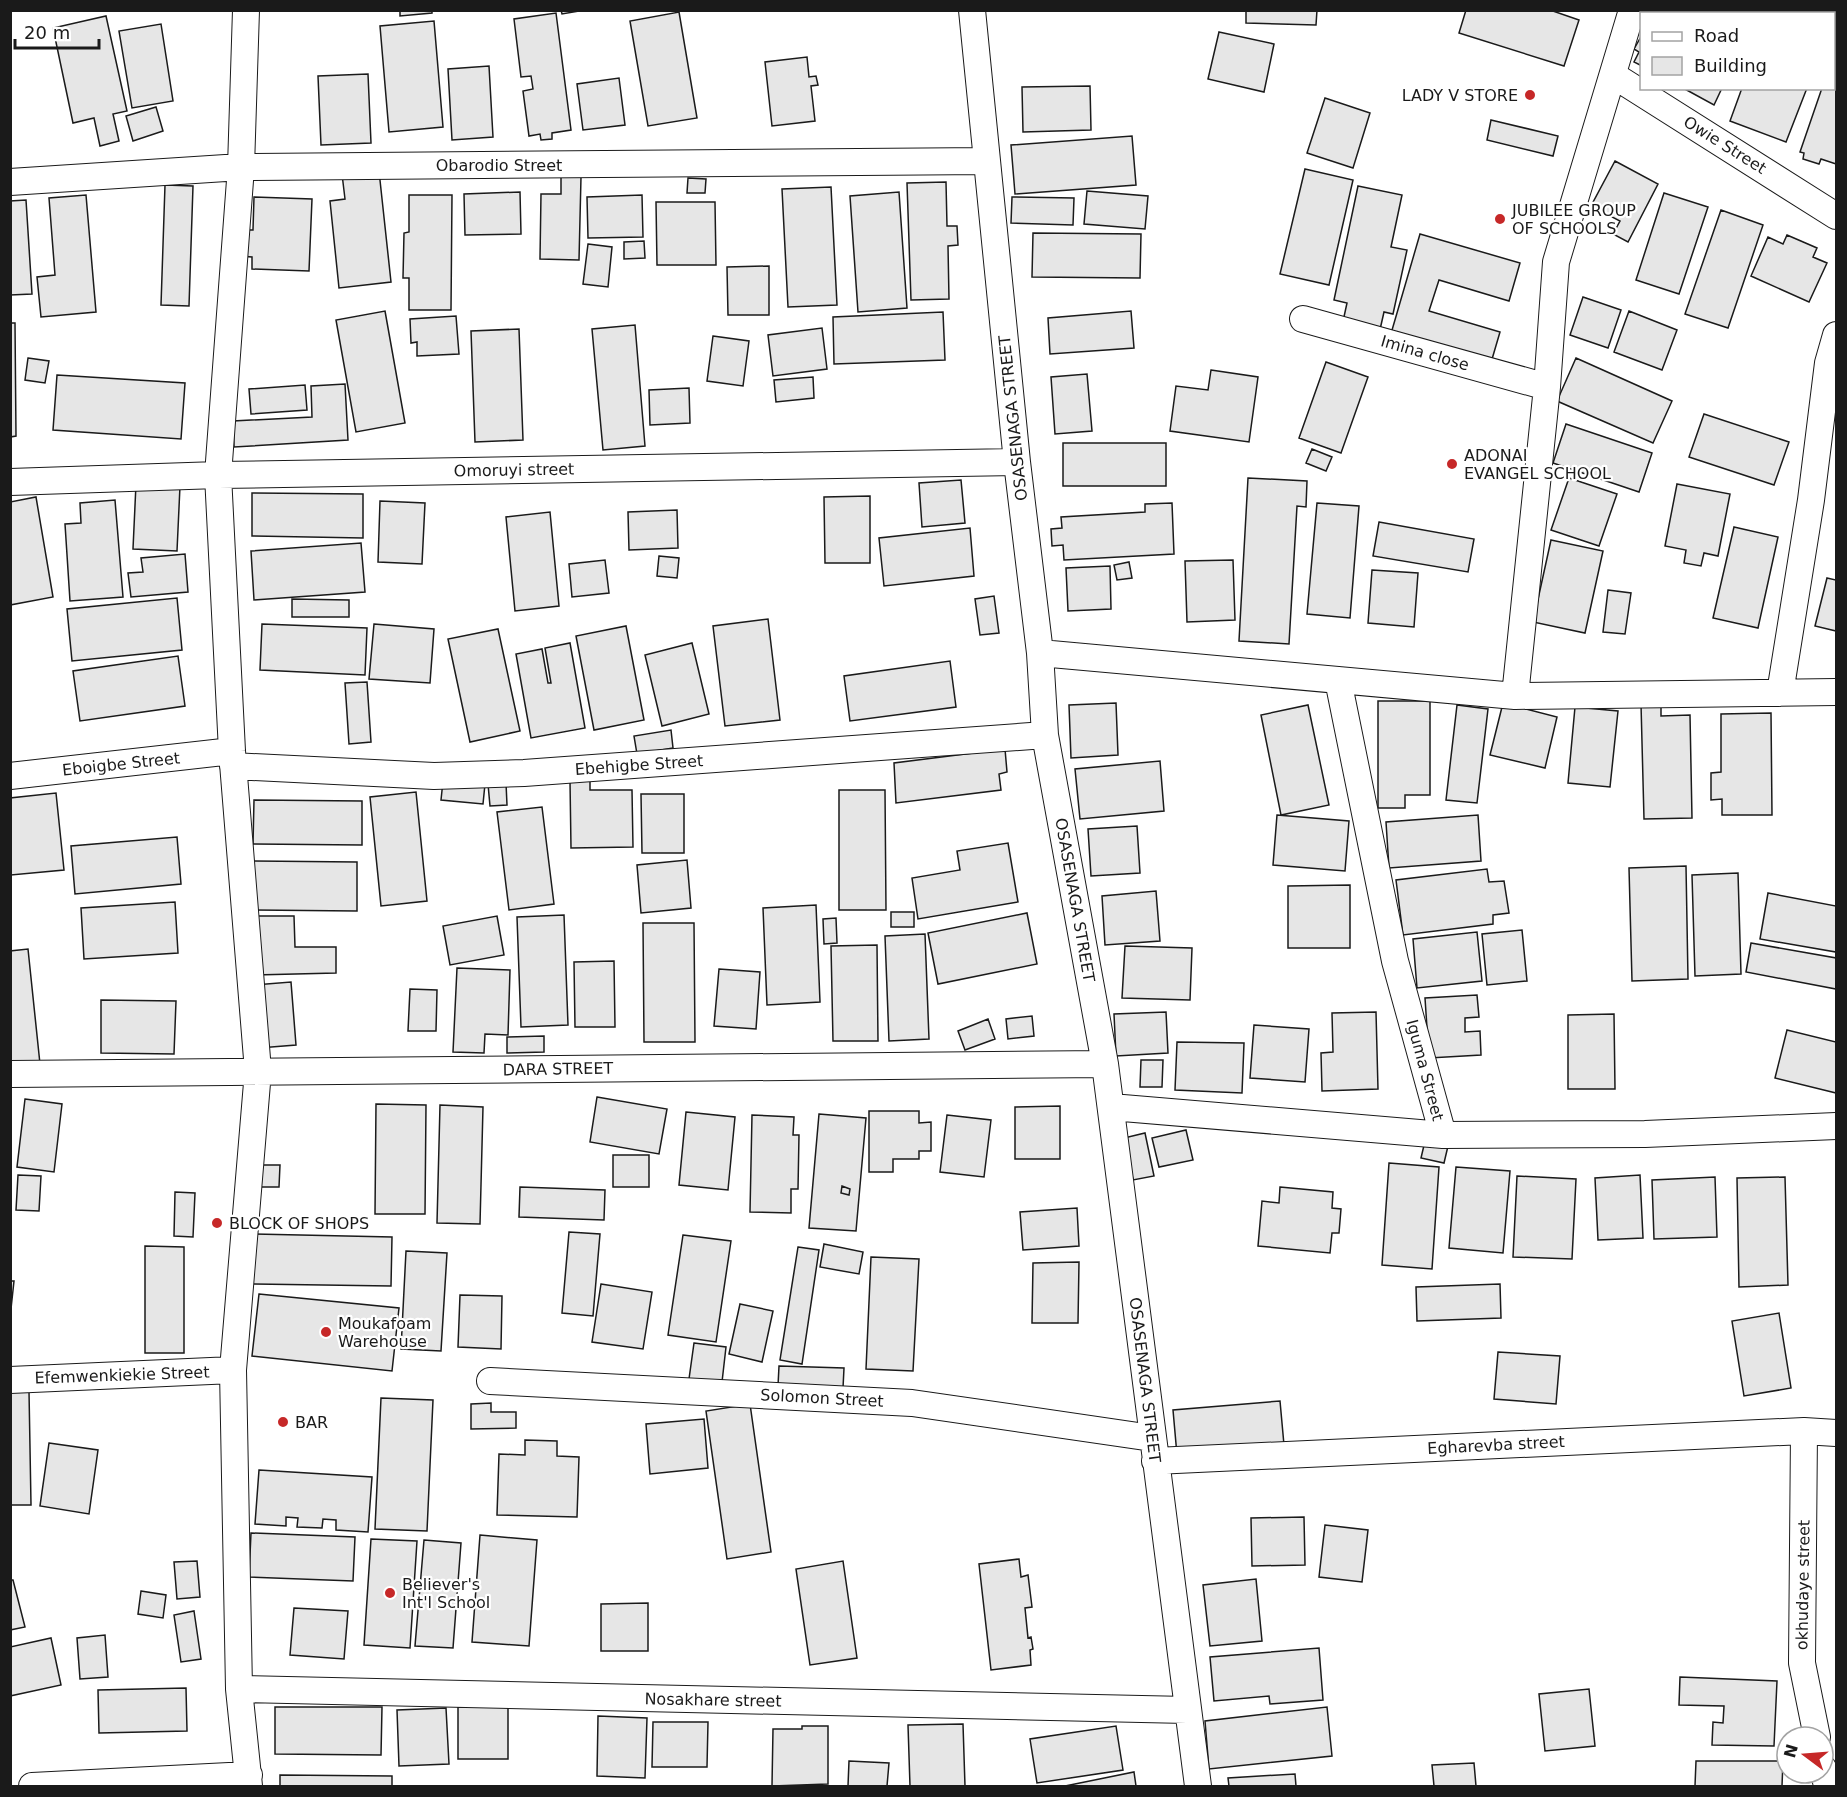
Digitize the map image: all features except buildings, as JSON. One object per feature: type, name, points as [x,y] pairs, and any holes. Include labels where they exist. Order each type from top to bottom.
[{"type":"street","points":[[32,1786],[249,1781],[239,1689],[233,1371],[258,1071],[232,759],[218,475],[241,167],[246,10]]},
{"type":"street","name":"OSASENAGA STREET","points":[[972,10],[1017,462],[1040,653],[1045,735],[1105,1064],[1186,1710],[1198,1786]]},
{"type":"street","points":[[1515,696],[1547,387],[1556,262],[1632,10]]},
{"type":"street","name":"Owie Street","points":[[1613,75],[1836,216]]},
{"type":"street","name":"Obarodio Street","points":[[10,182],[241,167],[987,160]]},
{"type":"street","name":"Imina close","points":[[1303,319],[1547,387]]},
{"type":"street","points":[[1780,693],[1811,500],[1828,363],[1836,335]]},
{"type":"street","name":"Omoruyi street","points":[[10,482],[218,475],[1017,462]]},
{"type":"street","points":[[1040,653],[1515,696],[1836,692]]},
{"type":"street","name":"Iguma Street","points":[[1111,1107],[1443,1135],[1395,961],[1338,680]]},
{"type":"street","name":"Ebehigbe Street","points":[[232,759],[434,776],[524,773],[1045,735]]},
{"type":"street","name":"Eboigbe Street","points":[[10,776],[232,759]]},
{"type":"street","name":"DARA STREET","points":[[10,1074],[1105,1064]]},
{"type":"street","points":[[1443,1135],[1645,1134],[1836,1126]]},
{"type":"street","name":"Efemwenkiekie Street","points":[[10,1380],[233,1371]]},
{"type":"street","name":"Solomon Street","points":[[490,1381],[912,1403],[1154,1449]]},
{"type":"street","name":"Egharevba street","points":[[1154,1449],[1804,1431],[1836,1433]]},
{"type":"street","name":"okhudaye street","points":[[1804,1431],[1802,1664],[1815,1725]]},
{"type":"street","name":"Nosakhare street","points":[[239,1689],[1186,1710]]},
{"type":"place","name":"LADY V STORE","points":[[1530,95]]},
{"type":"place","name":"JUBILEE GROUP OF SCHOOLS","points":[[1500,219]]},
{"type":"place","name":"ADONAI EVANGEL SCHOOL","points":[[1452,464]]},
{"type":"place","name":"BLOCK OF SHOPS","points":[[217,1223]]},
{"type":"place","name":"Moukafoam Warehouse","points":[[326,1332]]},
{"type":"place","name":"BAR","points":[[283,1422]]},
{"type":"place","name":"Believer's Int'l School","points":[[390,1593]]}]
